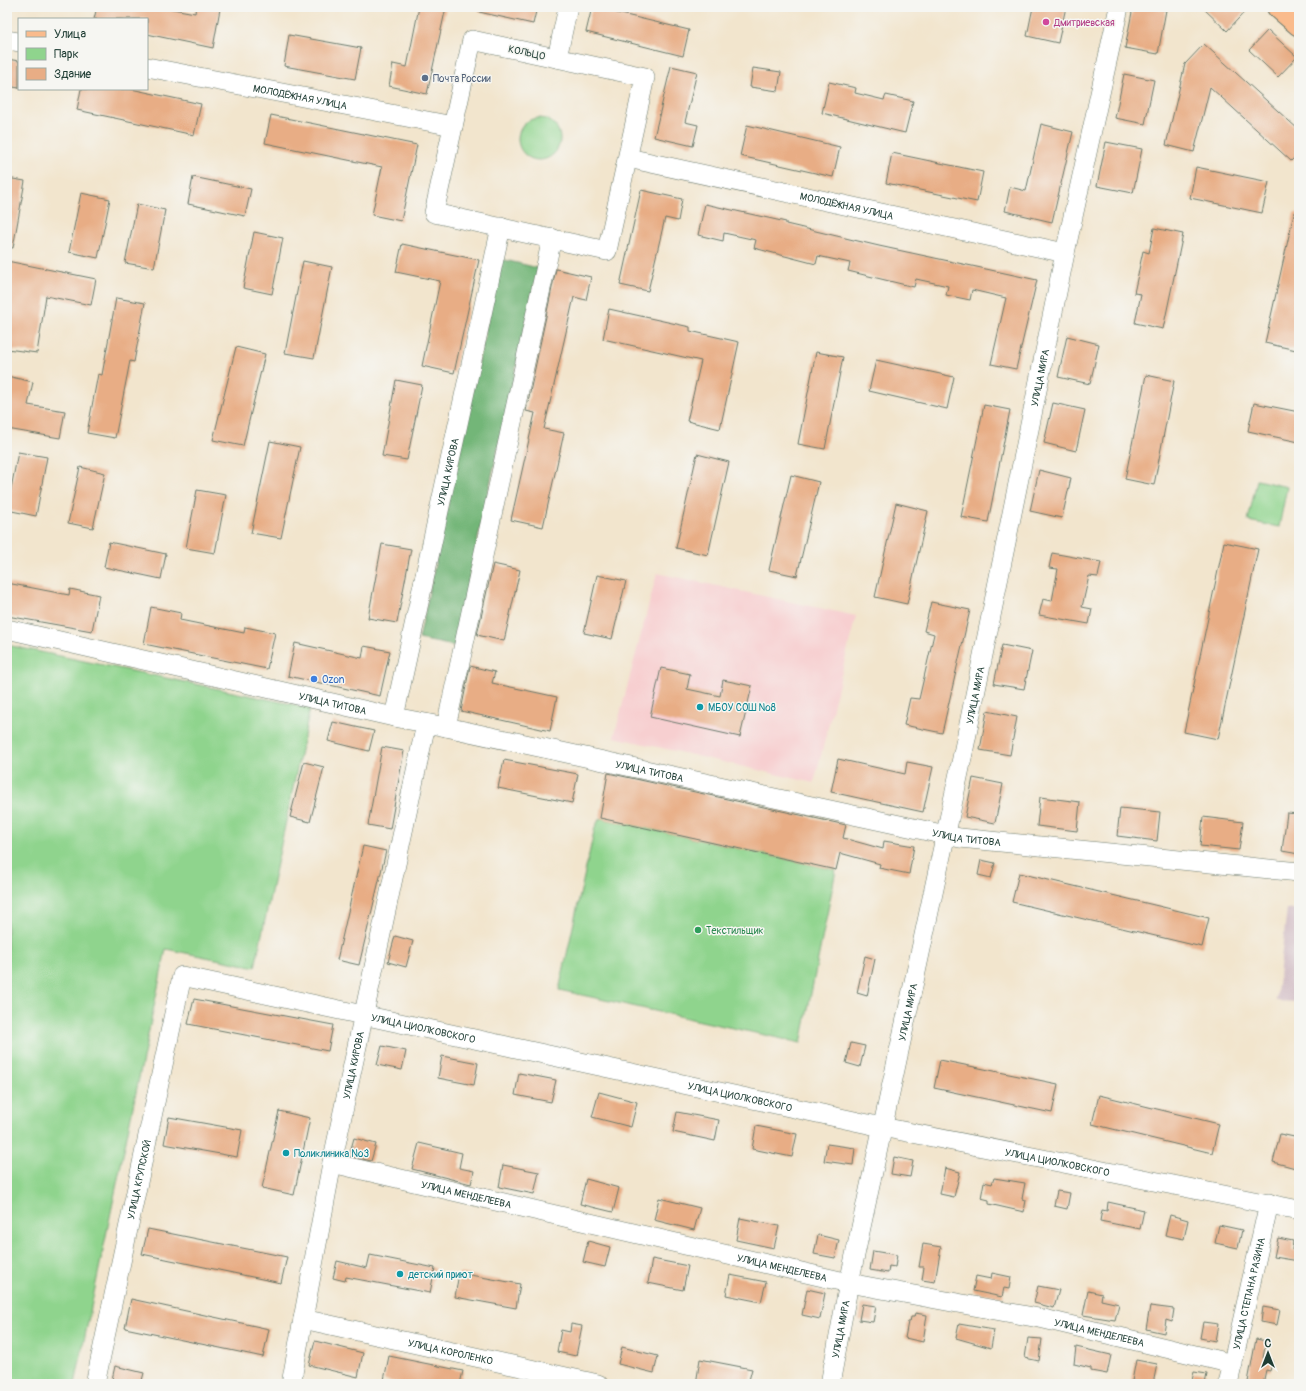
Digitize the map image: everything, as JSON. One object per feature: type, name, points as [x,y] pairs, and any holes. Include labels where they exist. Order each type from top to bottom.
[{"type":"main road","points":[[1278,7],[1299,25]]},
{"type":"street","points":[[557,58],[568,7]]},
{"type":"street","name":"УЛИЦА МИРА","points":[[830,1384],[849,1283],[1016,503],[1065,253],[1120,7]]},
{"type":"street","points":[[7,40],[18,42]]},
{"type":"street","name":"КОЛЬЦО","points":[[472,40],[557,58],[645,77],[607,251],[434,213],[472,40]]},
{"type":"street","name":"МОЛОДЁЖНАЯ УЛИЦА","points":[[148,67],[453,126]]},
{"type":"street","name":"МОЛОДЁЖНАЯ УЛИЦА","points":[[628,158],[1065,253]]},
{"type":"street","name":"УЛИЦА КИРОВА","points":[[394,717],[501,227]]},
{"type":"street","points":[[446,727],[552,238]]},
{"type":"street","name":"УЛИЦА ТИТОВА","points":[[7,629],[394,717],[960,838],[1299,872]]},
{"type":"street","name":"УЛИЦА КИРОВА","points":[[291,1384],[332,1163],[365,1015],[426,724]]},
{"type":"street","name":"УЛИЦА ЦИОЛКОВСКОГО","points":[[182,976],[882,1127],[1299,1210]]},
{"type":"street","name":"УЛИЦА КРУПСКОЙ","points":[[95,1384],[182,976]]},
{"type":"street","name":"УЛИЦА МЕНДЕЛЕЕВА","points":[[332,1163],[849,1283],[1044,1319],[1233,1364]]},
{"type":"street","name":"УЛИЦА СТЕПАНА РАЗИНА","points":[[1228,1384],[1268,1203]]},
{"type":"street","name":"УЛИЦА КОРОЛЕНКО","points":[[303,1319],[598,1384]]},
{"type":"shaded area","points":[[657,573],[856,616],[814,783],[614,737]]},
{"type":"shaded area","points":[[1287,909],[1299,910],[1299,1002],[1276,1001]]},
{"type":"green space","points":[[539,118],[554,124],[560,139],[554,154],[539,160],[524,154],[518,139],[524,124]]},
{"type":"green space","points":[[501,259],[538,268],[454,646],[419,639]]},
{"type":"green space","points":[[1257,480],[1287,487],[1279,527],[1248,521]]},
{"type":"green space","points":[[7,645],[310,708],[255,967],[166,949],[75,1384],[7,1384]]},
{"type":"green space","name":"Текстильщик","points":[[600,818],[836,870],[801,1043],[559,990],[595,827]]},
{"type":"building","points":[[97,7],[162,7],[195,13],[196,7],[220,9],[213,48],[148,34],[148,18],[94,18]]},
{"type":"building","points":[[419,7],[446,7],[427,94],[389,86],[393,64],[407,67]]},
{"type":"building","points":[[479,7],[537,7],[533,24],[479,12]]},
{"type":"building","points":[[592,7],[614,7],[613,12],[689,30],[683,56],[586,32]]},
{"type":"building","name":"Дмитриевская","points":[[1033,7],[1066,7],[1058,43],[1027,36]]},
{"type":"building","points":[[1133,7],[1166,10],[1158,54],[1125,48]]},
{"type":"building","points":[[1202,7],[1249,7],[1227,31]]},
{"type":"building","points":[[1268,30],[1297,57],[1278,77],[1249,50]]},
{"type":"building","points":[[289,35],[361,48],[355,79],[284,66]]},
{"type":"building","points":[[1204,44],[1299,130],[1299,153],[1291,161],[1210,87],[1194,152],[1166,145],[1185,64]]},
{"type":"building","points":[[7,59],[18,61],[18,88],[7,86]]},
{"type":"building","points":[[671,66],[697,72],[685,122],[698,125],[693,146],[654,137]]},
{"type":"building","points":[[753,68],[781,72],[778,91],[750,87]]},
{"type":"building","points":[[1124,74],[1154,80],[1145,124],[1115,118]]},
{"type":"building","points":[[829,82],[856,88],[855,93],[884,100],[886,95],[913,101],[905,133],[822,113]]},
{"type":"building","points":[[81,90],[136,90],[201,104],[194,135],[77,110]]},
{"type":"building","points":[[271,115],[417,145],[401,221],[372,215],[382,167],[265,143]]},
{"type":"building","points":[[1041,124],[1073,132],[1052,222],[1005,211],[1010,187],[1026,191]]},
{"type":"building","points":[[747,125],[840,147],[833,177],[740,156]]},
{"type":"building","points":[[1106,142],[1142,149],[1133,193],[1097,186]]},
{"type":"building","points":[[892,153],[983,172],[977,202],[886,183]]},
{"type":"building","points":[[1196,167],[1269,182],[1262,213],[1190,198]]},
{"type":"building","points":[[193,177],[251,189],[245,216],[188,204]]},
{"type":"building","points":[[7,178],[25,181],[13,248],[7,247]]},
{"type":"building","points":[[641,190],[682,199],[678,221],[665,218],[648,291],[620,285]]},
{"type":"building","points":[[81,193],[110,199],[98,258],[69,252]]},
{"type":"building","points":[[137,204],[165,210],[154,268],[125,263]]},
{"type":"building","points":[[705,204],[786,222],[786,224],[879,246],[1037,280],[1016,369],[991,364],[1006,298],[972,290],[970,300],[946,295],[948,286],[916,279],[914,287],[848,271],[850,263],[818,256],[816,264],[754,248],[756,240],[724,233],[723,241],[698,235]]},
{"type":"building","points":[[1294,213],[1299,213],[1299,335],[1296,350],[1265,343]]},
{"type":"building","points":[[1154,228],[1183,234],[1163,329],[1135,323],[1141,294],[1134,293],[1143,251],[1149,253]]},
{"type":"building","points":[[254,232],[283,238],[272,294],[243,288]]},
{"type":"building","points":[[402,244],[479,260],[454,373],[422,366],[440,281],[396,272]]},
{"type":"building","points":[[7,261],[96,279],[91,305],[46,296],[37,353],[7,349]]},
{"type":"building","points":[[303,261],[332,267],[314,358],[285,353]]},
{"type":"building","points":[[556,269],[591,277],[586,300],[574,297],[544,429],[564,433],[543,527],[511,520],[535,413],[526,411]]},
{"type":"building","points":[[116,298],[145,303],[134,362],[130,361],[115,438],[87,433],[98,374],[102,375]]},
{"type":"building","points":[[609,309],[690,327],[690,331],[739,342],[720,429],[687,421],[701,361],[603,339]]},
{"type":"building","points":[[1067,336],[1099,344],[1090,384],[1058,377]]},
{"type":"building","points":[[236,347],[265,354],[243,446],[213,440]]},
{"type":"building","points":[[816,352],[843,357],[825,449],[798,444]]},
{"type":"building","points":[[876,360],[954,377],[947,409],[869,391]]},
{"type":"building","points":[[1146,375],[1174,381],[1154,485],[1125,479]]},
{"type":"building","points":[[7,376],[33,382],[28,405],[65,411],[60,438],[7,429]]},
{"type":"building","points":[[396,380],[422,385],[407,460],[382,456]]},
{"type":"building","points":[[1053,403],[1085,410],[1076,451],[1044,443]]},
{"type":"building","points":[[1254,403],[1299,412],[1299,442],[1248,431]]},
{"type":"building","points":[[984,405],[1010,410],[988,522],[961,517]]},
{"type":"building","points":[[270,441],[300,447],[281,538],[251,533]]},
{"type":"building","points":[[18,452],[47,457],[36,516],[7,510]]},
{"type":"building","points":[[697,454],[729,462],[708,555],[676,548]]},
{"type":"building","points":[[80,467],[105,473],[93,528],[68,523]]},
{"type":"building","points":[[1039,470],[1071,478],[1062,518],[1030,511]]},
{"type":"building","points":[[791,475],[819,482],[797,576],[769,570]]},
{"type":"building","points":[[197,490],[226,495],[215,553],[186,548]]},
{"type":"building","points":[[896,503],[928,511],[907,604],[875,597]]},
{"type":"building","points":[[109,542],[166,554],[161,579],[104,567]]},
{"type":"building","points":[[1224,542],[1258,549],[1218,739],[1184,732]]},
{"type":"building","points":[[382,544],[411,549],[397,623],[368,618]]},
{"type":"building","points":[[1052,553],[1101,562],[1098,577],[1089,576],[1082,607],[1092,609],[1089,624],[1039,615],[1043,599],[1052,601],[1058,569],[1049,568]]},
{"type":"building","points":[[493,564],[520,570],[504,641],[477,635]]},
{"type":"building","points":[[597,575],[626,581],[612,639],[584,633]]},
{"type":"building","points":[[7,583],[69,595],[70,589],[99,595],[92,631],[7,616]]},
{"type":"building","points":[[931,602],[970,610],[942,733],[904,725],[910,698],[919,699],[934,634],[924,631]]},
{"type":"building","points":[[151,607],[181,613],[180,620],[244,633],[245,627],[275,633],[267,669],[144,644]]},
{"type":"building","points":[[295,643],[362,658],[364,646],[390,651],[380,696],[288,676]]},
{"type":"building","points":[[1002,645],[1032,651],[1024,689],[994,684]]},
{"type":"building","points":[[470,666],[495,672],[492,683],[557,697],[550,731],[461,711]]},
{"type":"building","name":"МБОУ СОШ №8","points":[[661,668],[690,674],[687,689],[720,696],[723,680],[752,686],[740,737],[650,717]]},
{"type":"building","points":[[987,711],[1017,717],[1010,755],[980,750]]},
{"type":"building","points":[[333,722],[374,731],[369,751],[328,741]]},
{"type":"building","points":[[382,747],[404,751],[390,829],[368,825]]},
{"type":"building","points":[[838,759],[905,774],[907,762],[933,767],[923,812],[831,792]]},
{"type":"building","points":[[504,760],[578,774],[572,803],[498,788]]},
{"type":"building","points":[[304,762],[324,767],[310,822],[290,817]]},
{"type":"building","points":[[608,773],[846,825],[843,838],[883,849],[884,841],[914,846],[909,874],[879,868],[880,864],[840,853],[836,870],[600,818]]},
{"type":"building","points":[[973,778],[1003,784],[995,823],[965,817]]},
{"type":"building","points":[[1040,797],[1080,802],[1077,831],[1037,826]]},
{"type":"building","points":[[1120,808],[1160,812],[1157,841],[1117,836]]},
{"type":"building","points":[[1287,813],[1299,814],[1299,854],[1282,851]]},
{"type":"building","points":[[1203,817],[1243,822],[1239,850],[1200,846]]},
{"type":"building","points":[[363,846],[386,851],[359,965],[337,960]]},
{"type":"building","points":[[981,860],[995,863],[991,878],[978,875]]},
{"type":"building","points":[[1019,873],[1209,918],[1202,947],[1012,902]]},
{"type":"building","points":[[395,936],[413,941],[406,967],[388,962]]},
{"type":"building","points":[[865,956],[875,959],[867,996],[857,993]]},
{"type":"building","points":[[194,999],[333,1025],[328,1051],[188,1024]]},
{"type":"building","points":[[851,1043],[865,1046],[860,1067],[846,1063]]},
{"type":"building","points":[[382,1046],[406,1051],[402,1070],[377,1065]]},
{"type":"building","points":[[442,1056],[478,1063],[474,1085],[438,1078]]},
{"type":"building","points":[[940,1060],[1058,1084],[1052,1113],[934,1088]]},
{"type":"building","points":[[519,1073],[556,1080],[551,1102],[515,1095]]},
{"type":"building","points":[[599,1092],[637,1102],[631,1127],[592,1117]]},
{"type":"building","points":[[1099,1095],[1219,1124],[1212,1153],[1092,1124]]},
{"type":"building","name":"Поликлиника №3","points":[[279,1111],[310,1118],[294,1195],[262,1188]]},
{"type":"building","points":[[677,1112],[719,1120],[715,1141],[673,1132]]},
{"type":"building","points":[[169,1117],[242,1130],[237,1157],[164,1144]]},
{"type":"building","points":[[756,1126],[797,1134],[792,1157],[752,1149]]},
{"type":"building","points":[[1280,1134],[1299,1138],[1299,1169],[1273,1162]]},
{"type":"building","points":[[354,1138],[376,1144],[371,1161],[349,1156]]},
{"type":"building","points":[[419,1143],[462,1153],[459,1168],[474,1171],[471,1184],[412,1169]]},
{"type":"building","points":[[827,1144],[855,1148],[853,1165],[824,1161]]},
{"type":"building","points":[[894,1157],[913,1161],[910,1177],[891,1174]]},
{"type":"building","points":[[503,1165],[539,1172],[534,1194],[499,1187]]},
{"type":"building","points":[[945,1168],[960,1172],[954,1197],[940,1194]]},
{"type":"building","points":[[994,1178],[1025,1183],[1022,1199],[1026,1200],[1024,1212],[989,1204],[989,1200],[981,1198],[984,1182],[992,1184]]},
{"type":"building","points":[[586,1179],[619,1188],[613,1212],[580,1204]]},
{"type":"building","points":[[1057,1191],[1070,1193],[1067,1209],[1054,1206]]},
{"type":"building","points":[[659,1198],[700,1208],[694,1230],[654,1220]]},
{"type":"building","points":[[1108,1202],[1144,1210],[1140,1229],[1100,1221],[1102,1210],[1107,1211]]},
{"type":"building","points":[[1170,1215],[1188,1220],[1184,1239],[1165,1235]]},
{"type":"building","points":[[740,1218],[779,1226],[774,1248],[736,1240]]},
{"type":"building","points":[[1219,1225],[1242,1230],[1238,1248],[1215,1243]]},
{"type":"building","points":[[148,1229],[287,1257],[281,1283],[142,1254]]},
{"type":"building","points":[[818,1235],[839,1240],[835,1258],[814,1254]]},
{"type":"building","points":[[1278,1238],[1293,1241],[1292,1250],[1299,1251],[1299,1261],[1274,1257]]},
{"type":"building","points":[[588,1241],[610,1247],[605,1267],[583,1262]]},
{"type":"building","points":[[923,1244],[941,1247],[935,1282],[922,1280],[924,1267],[919,1267]]},
{"type":"building","points":[[873,1251],[897,1255],[895,1267],[889,1266],[888,1273],[870,1270]]},
{"type":"building","name":"детский приют","points":[[370,1255],[435,1268],[430,1293],[346,1277],[345,1281],[333,1278],[337,1261],[367,1268]]},
{"type":"building","points":[[652,1259],[688,1266],[683,1290],[648,1283]]},
{"type":"building","name":"детский приют","points":[[459,1273],[520,1284],[516,1308],[455,1297]]},
{"type":"building","points":[[992,1273],[1011,1277],[1009,1289],[1004,1288],[1002,1297],[973,1291],[976,1276],[991,1279]]},
{"type":"building","points":[[730,1275],[766,1282],[761,1302],[726,1295]]},
{"type":"building","points":[[1038,1286],[1059,1290],[1054,1308],[1034,1303]]},
{"type":"building","points":[[807,1289],[825,1293],[820,1319],[802,1315]]},
{"type":"building","points":[[1088,1291],[1102,1294],[1101,1300],[1119,1304],[1115,1320],[1083,1315]]},
{"type":"building","points":[[131,1299],[269,1329],[263,1357],[125,1328]]},
{"type":"building","points":[[862,1304],[876,1306],[873,1322],[859,1320]]},
{"type":"building","points":[[1150,1306],[1174,1309],[1172,1322],[1166,1320],[1164,1333],[1146,1329]]},
{"type":"building","points":[[1263,1307],[1280,1310],[1277,1325],[1261,1322]]},
{"type":"building","points":[[915,1313],[927,1315],[923,1342],[905,1338],[908,1322],[910,1322],[911,1317],[914,1317]]},
{"type":"building","points":[[1203,1322],[1218,1324],[1215,1341],[1200,1338]]},
{"type":"building","points":[[571,1324],[582,1326],[576,1356],[557,1352],[561,1330],[570,1332]]},
{"type":"building","points":[[959,1324],[994,1330],[991,1348],[956,1338]]},
{"type":"building","points":[[1028,1338],[1042,1339],[1039,1361],[1025,1358]]},
{"type":"building","points":[[1256,1339],[1266,1341],[1263,1358],[1273,1360],[1270,1371],[1266,1370],[1263,1384],[1248,1382]]},
{"type":"building","points":[[315,1341],[363,1353],[358,1377],[309,1365]]},
{"type":"building","points":[[622,1347],[658,1356],[654,1373],[618,1364]]},
{"type":"building","points":[[1076,1347],[1111,1355],[1107,1374],[1091,1371],[1091,1368],[1074,1364]]},
{"type":"building","points":[[389,1356],[463,1371],[460,1384],[404,1384],[384,1380]]},
{"type":"building","points":[[700,1359],[752,1369],[748,1384],[696,1384]]},
{"type":"building","points":[[1136,1360],[1157,1364],[1153,1384],[1132,1381]]},
{"type":"building","points":[[115,1366],[144,1373],[141,1384],[111,1384]]},
{"type":"building","points":[[1194,1372],[1207,1374],[1205,1384],[1191,1384]]},
{"type":"place","name":"Дмитриевская","points":[[1046,22]]},
{"type":"place","name":"Почта России","points":[[425,78]]},
{"type":"place","name":"Ozon","points":[[314,679]]},
{"type":"place","name":"МБОУ СОШ №8","points":[[700,707]]},
{"type":"place","name":"Текстильщик","points":[[698,930]]},
{"type":"place","name":"Поликлиника №3","points":[[286,1153]]},
{"type":"place","name":"детский приют","points":[[400,1274]]}]
